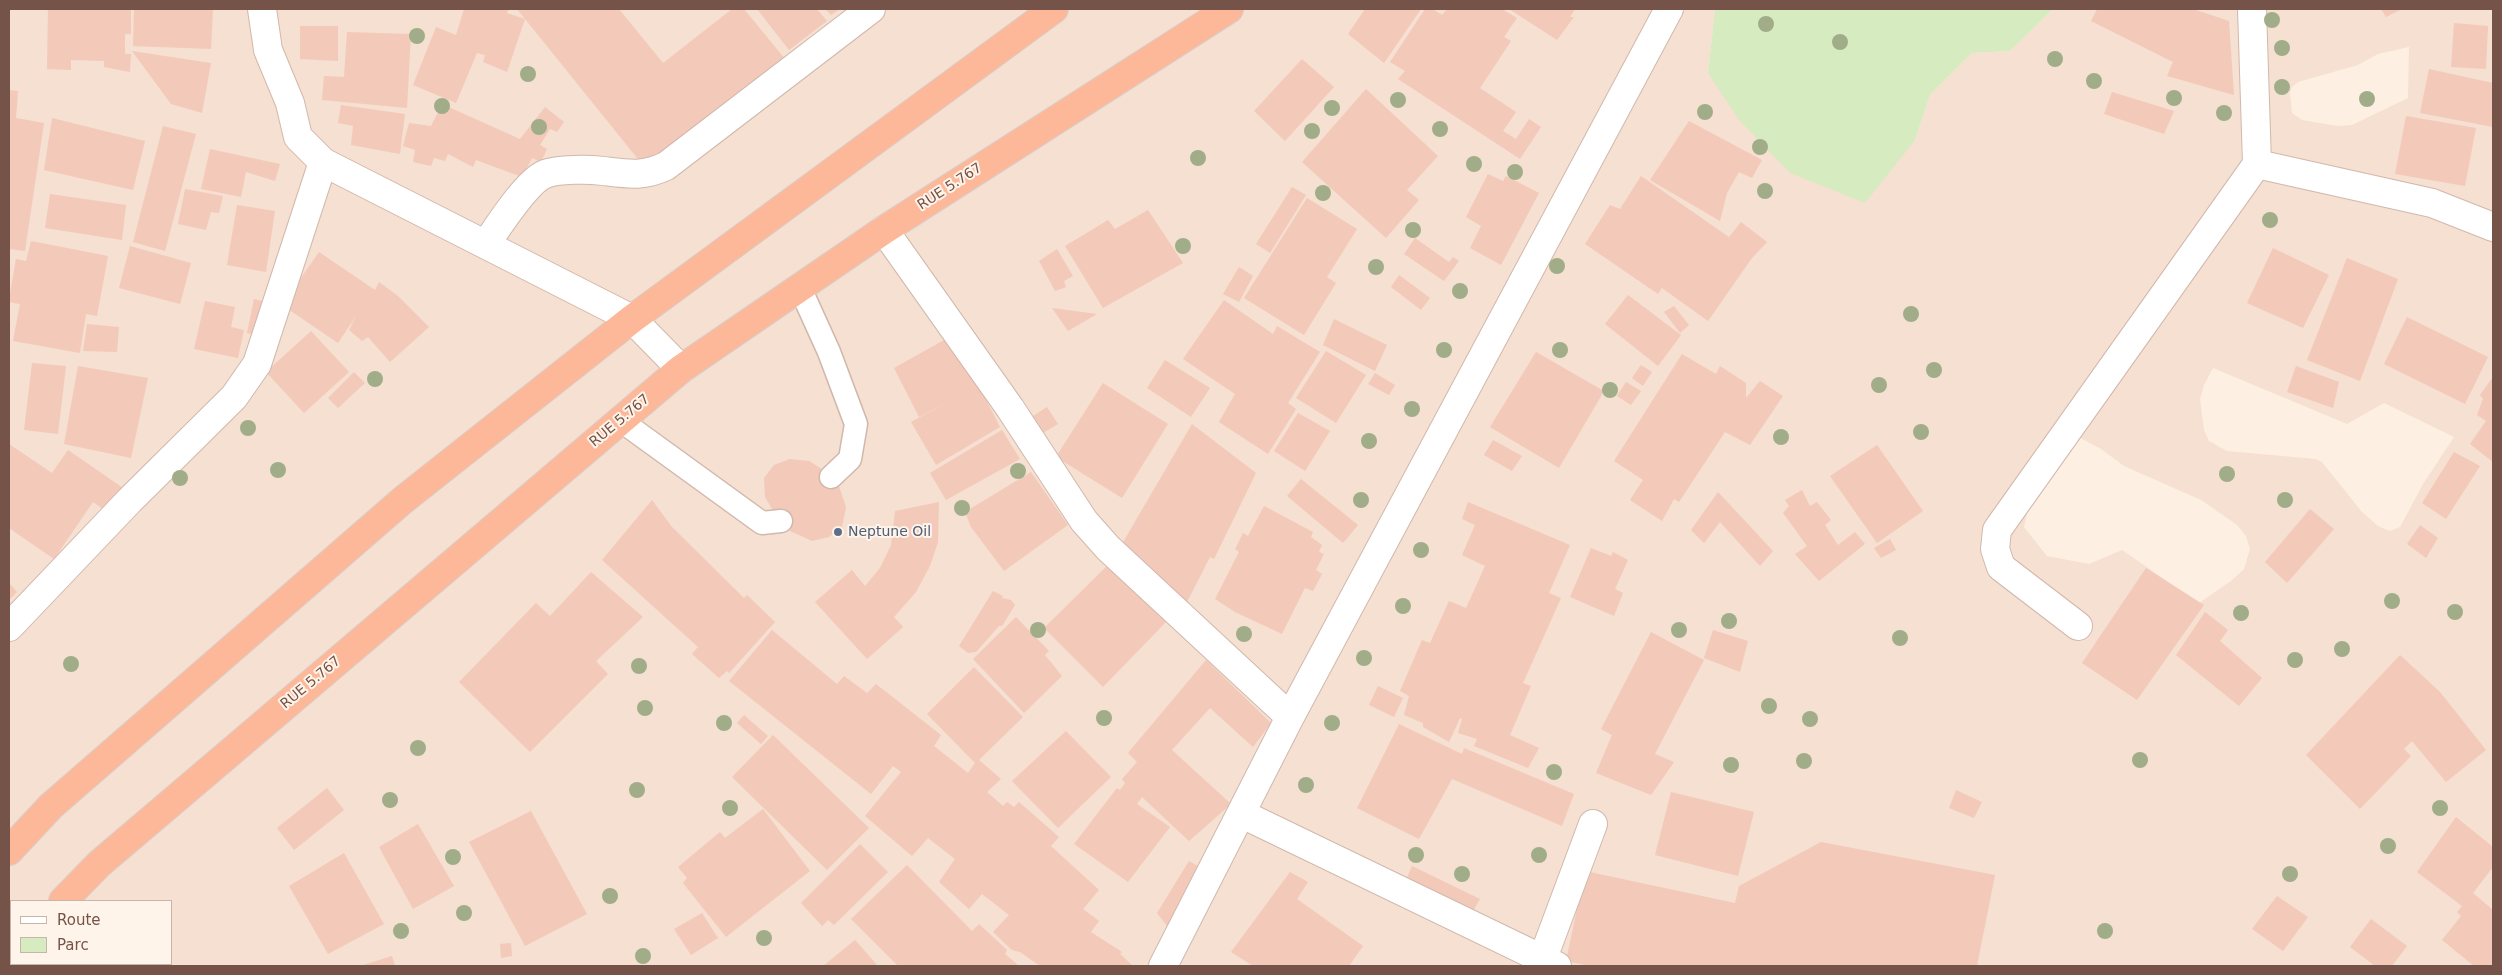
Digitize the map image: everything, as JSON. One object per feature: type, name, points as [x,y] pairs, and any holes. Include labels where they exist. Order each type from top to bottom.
[{"type":"highway","points":[[9,850],[51,806],[403,500],[632,318],[1054,9]]},
{"type":"highway","name":"RUE 5.767","points":[[64,900],[99,864],[681,369],[884,230],[1229,9]]},
{"type":"street","points":[[262,9],[268,50],[290,103],[298,137],[323,162],[632,318],[681,369]]},
{"type":"street","points":[[486,244],[515,201],[544,174],[589,169],[642,174],[650,173],[666,166],[871,9]]},
{"type":"street","points":[[1163,966],[1290,717],[1669,9]]},
{"type":"street","points":[[2078,626],[2001,567],[1995,549],[1996,530],[2257,164],[2252,9]]},
{"type":"street","points":[[9,627],[130,500],[234,397],[257,364],[323,162]]},
{"type":"street","points":[[2257,164],[2432,203],[2493,227]]},
{"type":"street","points":[[884,230],[1010,408],[1084,521],[1108,548],[1290,717]]},
{"type":"street","points":[[1242,814],[1550,962],[1593,824]]},
{"type":"lane","points":[[800,288],[829,352],[856,424],[850,459],[831,477]]},
{"type":"lane","points":[[620,420],[762,523],[782,521]]},
{"type":"shaded area","points":[[9,9],[1715,9],[1708,73],[1915,140],[1930,95],[1972,53],[2010,51],[2053,9],[2493,9],[2493,966],[9,966]],"holes":[[[2409,47],[2408,98],[2352,125],[2338,126],[2302,120],[2292,113],[2290,93],[2292,87],[2298,82],[2358,65],[2378,54]],[[2213,368],[2347,424],[2384,403],[2454,437],[2423,484],[2400,527],[2390,531],[2378,526],[2362,512],[2322,462],[2316,459],[2227,451],[2209,441],[2204,430],[2200,399],[2204,385]],[[2073,434],[2101,449],[2124,466],[2201,500],[2237,525],[2246,536],[2250,549],[2244,569],[2231,581],[2199,603],[2122,550],[2089,564],[2047,556],[2024,527],[2030,501]]]},
{"type":"green space","points":[[1715,9],[2053,9],[2010,51],[1972,53],[1930,95],[1915,140],[1865,203],[1790,173],[1740,121],[1708,73]]},
{"type":"building","points":[[48,9],[131,9],[131,34],[125,34],[125,54],[131,54],[130,72],[104,67],[104,61],[71,60],[71,70],[47,69]]},
{"type":"building","points":[[134,9],[213,9],[211,49],[133,46]]},
{"type":"building","points":[[464,9],[509,9],[507,13],[525,19],[507,72],[483,62],[485,55],[477,53],[456,103],[413,85],[436,27],[456,35]]},
{"type":"building","points":[[517,9],[619,9],[663,63],[732,9],[744,9],[785,59],[646,169]]},
{"type":"building","points":[[757,9],[817,9],[827,21],[789,50]]},
{"type":"building","points":[[825,9],[840,9],[831,15]]},
{"type":"building","points":[[1365,9],[1421,9],[1384,63],[1348,34]]},
{"type":"building","points":[[1425,9],[1433,9],[1442,15],[1447,9],[1502,9],[1517,18],[1504,37],[1511,41],[1480,88],[1516,112],[1503,131],[1516,139],[1529,119],[1541,127],[1520,159],[1398,79],[1405,71],[1390,62]]},
{"type":"building","points":[[1509,9],[1575,9],[1570,17],[1574,17],[1557,40]]},
{"type":"building","points":[[2097,9],[2193,9],[2229,21],[2234,95],[2167,76],[2173,62],[2091,21]]},
{"type":"building","points":[[2381,9],[2402,9],[2386,17]]},
{"type":"building","points":[[2454,23],[2488,26],[2486,69],[2451,67]]},
{"type":"building","points":[[300,26],[338,26],[338,61],[300,59]]},
{"type":"building","points":[[347,32],[411,34],[407,108],[322,100],[324,76],[344,77]]},
{"type":"building","points":[[132,51],[211,63],[202,113],[171,104]]},
{"type":"building","points":[[1302,59],[1334,87],[1285,141],[1254,111]]},
{"type":"building","points":[[2429,69],[2493,83],[2493,127],[2420,113]]},
{"type":"building","points":[[1366,89],[1438,156],[1407,190],[1419,200],[1386,238],[1302,162]]},
{"type":"building","points":[[9,90],[18,91],[16,118],[44,123],[25,251],[9,249]]},
{"type":"building","points":[[2112,92],[2174,111],[2164,134],[2104,114]]},
{"type":"building","points":[[442,104],[520,139],[545,107],[564,122],[557,132],[550,129],[540,145],[547,149],[541,162],[532,158],[522,177],[476,160],[473,167],[448,154],[445,161],[434,158],[431,166],[413,162],[415,150],[403,146],[409,123],[431,126]]},
{"type":"building","points":[[341,105],[405,114],[400,154],[351,145],[353,126],[338,123]]},
{"type":"building","points":[[2406,116],[2476,128],[2465,186],[2395,174]]},
{"type":"building","points":[[52,118],[145,141],[133,190],[44,170]]},
{"type":"building","points":[[1689,121],[1762,160],[1752,178],[1739,172],[1727,193],[1720,221],[1650,180]]},
{"type":"building","points":[[163,126],[196,134],[165,251],[133,242]]},
{"type":"building","points":[[210,149],[280,164],[275,181],[246,172],[241,197],[201,189]]},
{"type":"building","points":[[1488,174],[1503,181],[1506,176],[1539,193],[1501,265],[1470,248],[1481,226],[1466,217]]},
{"type":"building","points":[[1641,176],[1729,237],[1741,222],[1767,242],[1752,258],[1708,321],[1662,288],[1658,294],[1585,244],[1610,205],[1620,209]]},
{"type":"building","points":[[1292,187],[1306,195],[1270,253],[1256,244]]},
{"type":"building","points":[[185,189],[223,196],[219,213],[211,212],[206,230],[178,224]]},
{"type":"building","points":[[50,194],[126,205],[122,240],[45,228]]},
{"type":"building","points":[[1307,198],[1357,229],[1327,277],[1336,283],[1304,335],[1244,298]]},
{"type":"building","points":[[237,205],[275,211],[266,272],[227,265]]},
{"type":"building","points":[[1148,210],[1183,263],[1103,308],[1065,246],[1108,220],[1115,229]]},
{"type":"building","points":[[1415,238],[1449,262],[1453,257],[1459,261],[1444,281],[1404,254]]},
{"type":"building","points":[[31,241],[108,256],[97,316],[86,314],[80,353],[13,341],[20,304],[9,302],[16,259],[26,261]]},
{"type":"building","points":[[130,246],[191,263],[180,304],[119,288]]},
{"type":"building","points":[[2273,248],[2329,275],[2303,328],[2247,303]]},
{"type":"building","points":[[1057,249],[1073,276],[1064,281],[1066,287],[1055,291],[1039,261]]},
{"type":"building","points":[[319,252],[375,290],[379,282],[398,296],[429,327],[390,362],[368,337],[362,341],[349,330],[356,316],[338,343],[282,305]]},
{"type":"building","points":[[2347,258],[2398,279],[2360,381],[2307,360]]},
{"type":"building","points":[[1239,267],[1253,276],[1239,302],[1223,294]]},
{"type":"building","points":[[1399,275],[1430,298],[1421,310],[1391,287]]},
{"type":"building","points":[[1628,295],[1681,335],[1658,366],[1605,324]]},
{"type":"building","points":[[254,299],[267,302],[260,336],[247,333]]},
{"type":"building","points":[[1224,300],[1273,334],[1277,326],[1320,352],[1288,403],[1296,409],[1268,454],[1219,422],[1235,394],[1183,359]]},
{"type":"building","points":[[205,301],[235,307],[231,327],[244,330],[238,358],[194,349]]},
{"type":"building","points":[[1674,306],[1689,325],[1680,333],[1664,312]]},
{"type":"building","points":[[1052,308],[1097,314],[1068,331]]},
{"type":"building","points":[[2407,317],[2488,357],[2465,404],[2384,364]]},
{"type":"building","points":[[1334,319],[1387,345],[1375,371],[1323,345]]},
{"type":"building","points":[[87,324],[119,327],[117,352],[83,351]]},
{"type":"building","points":[[311,331],[349,372],[304,413],[266,372]]},
{"type":"building","points":[[953,335],[1000,427],[936,465],[911,422],[953,399],[919,417],[894,368]]},
{"type":"building","points":[[1326,351],[1366,375],[1336,423],[1296,398]]},
{"type":"building","points":[[1536,352],[1604,391],[1559,468],[1490,427]]},
{"type":"building","points":[[1682,354],[1716,374],[1720,366],[1746,383],[1746,398],[1760,381],[1783,396],[1750,445],[1725,432],[1679,502],[1674,499],[1662,521],[1630,500],[1643,480],[1614,461]]},
{"type":"building","points":[[1165,360],[1210,388],[1191,417],[1147,388]]},
{"type":"building","points":[[32,363],[66,366],[58,434],[24,430]]},
{"type":"building","points":[[1641,365],[1652,372],[1643,386],[1632,378]]},
{"type":"building","points":[[78,366],[148,378],[131,458],[64,444]]},
{"type":"building","points":[[2296,366],[2339,382],[2333,408],[2287,392]]},
{"type":"building","points":[[354,372],[365,383],[338,408],[328,398]]},
{"type":"building","points":[[1375,373],[1395,385],[1389,395],[1368,384]]},
{"type":"building","points":[[2493,377],[2493,462],[2470,444],[2486,421],[2477,415],[2483,399],[2480,395]]},
{"type":"building","points":[[1626,382],[1641,391],[1631,405],[1617,396]]},
{"type":"building","points":[[1103,383],[1168,424],[1122,498],[1056,457]]},
{"type":"building","points":[[1047,407],[1058,424],[1038,436],[1027,420]]},
{"type":"building","points":[[1298,413],[1330,431],[1305,471],[1274,451]]},
{"type":"building","points":[[1192,424],[1256,473],[1214,559],[1210,557],[1185,606],[1122,544]]},
{"type":"building","points":[[1002,430],[1020,459],[946,500],[930,473]]},
{"type":"building","points":[[1493,440],[1522,456],[1512,471],[1484,455]]},
{"type":"building","points":[[9,444],[52,473],[68,450],[123,488],[106,511],[93,502],[54,559],[9,528]]},
{"type":"building","points":[[1877,445],[1923,511],[1877,543],[1830,476]]},
{"type":"building","points":[[2454,452],[2480,466],[2446,519],[2422,503]]},
{"type":"building","points":[[790,459],[809,461],[825,471],[839,486],[846,507],[842,527],[829,537],[812,541],[790,531],[775,514],[765,497],[764,478],[774,465]]},
{"type":"building","points":[[1031,472],[1068,525],[1004,571],[971,527],[965,512]]},
{"type":"building","points":[[1301,479],[1358,525],[1343,543],[1287,496]]},
{"type":"building","points":[[1802,490],[1810,506],[1817,502],[1831,520],[1825,525],[1838,545],[1855,532],[1865,544],[1819,581],[1795,554],[1807,546],[1783,513],[1789,506],[1785,500]]},
{"type":"building","points":[[1718,492],[1773,551],[1760,566],[1720,522],[1704,543],[1691,530]]},
{"type":"building","points":[[652,500],[672,527],[744,598],[747,595],[775,622],[729,673],[727,671],[719,678],[692,654],[698,647],[602,560]]},
{"type":"building","points":[[939,502],[938,542],[930,566],[916,592],[894,617],[903,627],[867,659],[815,602],[852,570],[865,586],[880,568],[891,545],[895,511]]},
{"type":"building","points":[[1468,502],[1570,545],[1549,593],[1561,598],[1523,683],[1531,686],[1510,735],[1539,748],[1528,768],[1474,746],[1477,739],[1458,733],[1462,719],[1460,718],[1449,742],[1423,727],[1423,723],[1404,715],[1409,696],[1400,691],[1422,640],[1430,643],[1449,601],[1466,608],[1485,566],[1462,555],[1475,525],[1462,519]]},
{"type":"building","points":[[1264,506],[1313,532],[1311,537],[1322,545],[1319,552],[1324,554],[1316,570],[1322,574],[1313,591],[1305,588],[1282,634],[1235,612],[1215,599],[1239,552],[1235,549],[1243,533],[1248,536]]},
{"type":"building","points":[[2310,509],[2334,529],[2287,583],[2265,562]]},
{"type":"building","points":[[2420,525],[2438,538],[2426,558],[2407,544]]},
{"type":"building","points":[[1890,539],[1896,550],[1881,558],[1874,548]]},
{"type":"building","points":[[1591,548],[1611,556],[1613,552],[1628,560],[1615,589],[1623,593],[1614,616],[1570,597]]},
{"type":"building","points":[[1108,565],[1166,622],[1103,687],[1044,628]]},
{"type":"building","points":[[2146,568],[2204,605],[2137,700],[2082,663]]},
{"type":"building","points":[[591,572],[643,617],[596,661],[608,674],[530,752],[459,682],[536,603],[550,616]]},
{"type":"building","points":[[9,583],[17,592],[9,600]]},
{"type":"building","points":[[993,591],[1003,596],[1002,598],[1011,600],[1015,605],[1002,626],[999,626],[976,652],[968,653],[959,646]]},
{"type":"building","points":[[2205,612],[2228,630],[2220,641],[2262,678],[2239,706],[2176,655]]},
{"type":"building","points":[[1016,617],[1049,651],[1045,655],[1062,676],[1024,713],[973,659]]},
{"type":"building","points":[[772,630],[837,684],[844,676],[867,693],[876,684],[941,735],[934,746],[968,773],[975,763],[927,714],[974,667],[1023,717],[979,760],[1001,779],[987,792],[1003,806],[1007,802],[1014,807],[1019,802],[1059,837],[1051,846],[1099,890],[1083,909],[1099,921],[1091,932],[1122,952],[1120,954],[1133,966],[1040,966],[1020,952],[1012,950],[993,932],[1009,915],[982,894],[969,909],[939,882],[955,859],[928,838],[912,856],[865,816],[901,772],[893,766],[871,794],[729,681]]},
{"type":"building","points":[[1713,630],[1748,641],[1740,672],[1704,658]]},
{"type":"building","points":[[1651,632],[1704,660],[1655,754],[1674,762],[1651,795],[1596,773],[1612,735],[1601,729]]},
{"type":"building","points":[[2400,655],[2440,692],[2486,750],[2446,782],[2412,741],[2404,749],[2411,756],[2360,809],[2306,755]]},
{"type":"building","points":[[1206,660],[1271,723],[1253,747],[1210,708],[1172,750],[1231,804],[1189,841],[1142,797],[1137,804],[1170,827],[1128,882],[1074,844],[1117,788],[1120,790],[1125,783],[1122,779],[1137,762],[1128,753]]},
{"type":"building","points":[[1378,686],[1403,698],[1394,717],[1369,705]]},
{"type":"building","points":[[744,715],[768,736],[761,744],[737,723]]},
{"type":"building","points":[[1399,724],[1462,754],[1464,748],[1574,794],[1562,826],[1452,779],[1419,839],[1357,808]]},
{"type":"building","points":[[1066,731],[1111,777],[1058,828],[1012,781]]},
{"type":"building","points":[[773,735],[869,828],[827,870],[732,777]]},
{"type":"building","points":[[327,788],[344,810],[294,850],[277,828]]},
{"type":"building","points":[[1956,790],[1982,802],[1974,818],[1949,808]]},
{"type":"building","points":[[1671,792],[1754,812],[1738,876],[1655,855]]},
{"type":"building","points":[[763,809],[810,871],[726,937],[683,883],[687,878],[678,867],[720,832],[725,838]]},
{"type":"building","points":[[531,811],[587,914],[525,946],[469,842]]},
{"type":"building","points":[[2456,817],[2493,847],[2493,867],[2473,893],[2493,910],[2493,966],[2474,966],[2442,940],[2461,916],[2457,912],[2462,906],[2417,872]]},
{"type":"building","points":[[418,824],[454,886],[413,909],[379,847]]},
{"type":"building","points":[[1821,842],[1995,875],[1977,966],[1589,966],[1566,961],[1585,871],[1735,903],[1739,886]]},
{"type":"building","points":[[860,844],[888,872],[834,925],[828,920],[822,926],[801,903]]},
{"type":"building","points":[[344,853],[384,924],[328,954],[289,886]]},
{"type":"building","points":[[1189,861],[1205,870],[1168,927],[1157,913]]},
{"type":"building","points":[[907,865],[972,931],[979,924],[1007,950],[1005,954],[1019,966],[898,966],[851,919]]},
{"type":"building","points":[[1412,866],[1480,899],[1473,911],[1406,880]]},
{"type":"building","points":[[1290,872],[1308,882],[1297,899],[1363,946],[1349,966],[1253,966],[1231,952]]},
{"type":"building","points":[[2277,896],[2308,917],[2283,951],[2252,929]]},
{"type":"building","points":[[702,913],[718,938],[691,955],[674,929]]},
{"type":"building","points":[[2371,919],[2407,946],[2392,966],[2375,966],[2350,947]]},
{"type":"building","points":[[855,940],[878,966],[823,966]]},
{"type":"building","points":[[511,943],[512,956],[501,958],[500,944]]},
{"type":"building","points":[[392,956],[395,966],[360,966]]},
{"type":"place","name":"Neptune Oil","points":[[838,532]]}]
